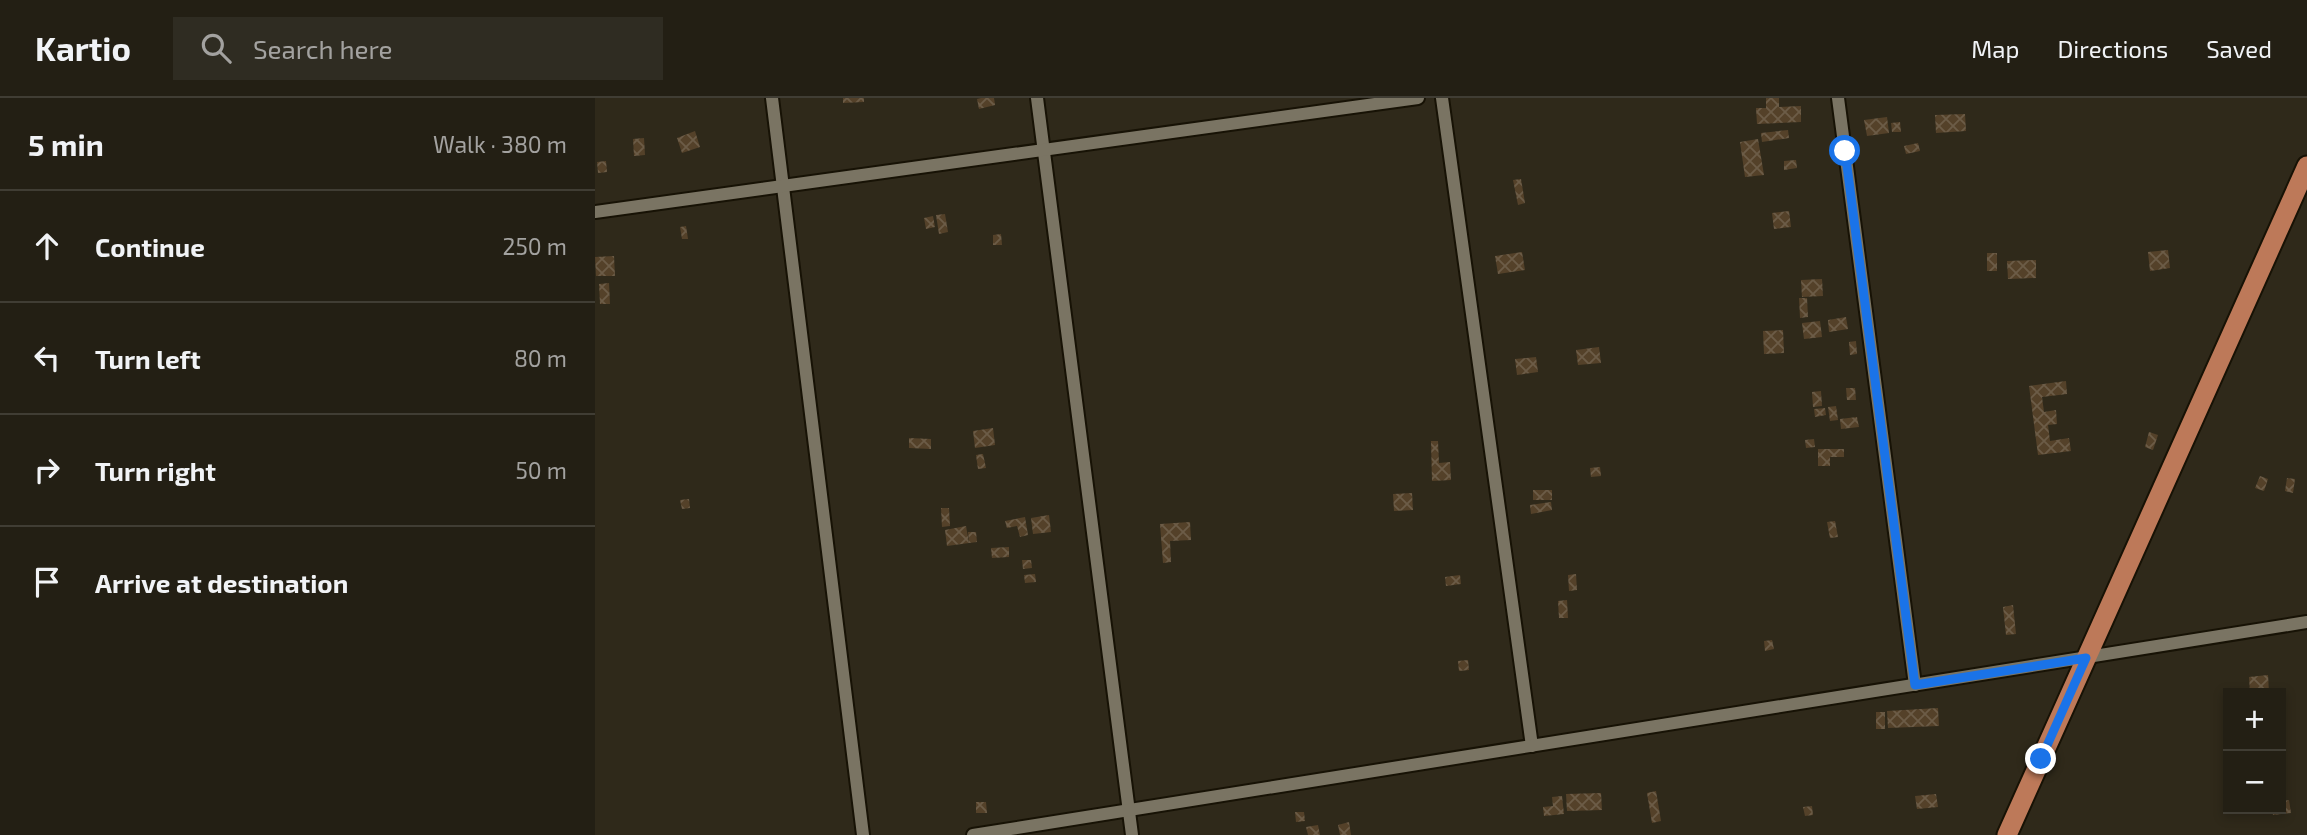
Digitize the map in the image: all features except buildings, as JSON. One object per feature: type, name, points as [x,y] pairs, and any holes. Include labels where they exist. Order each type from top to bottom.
[{"type":"main road","points":[[2007,835],[2307,166]]},
{"type":"street","points":[[772,98],[863,835]]},
{"type":"street","points":[[1037,98],[1132,835]]},
{"type":"street","points":[[595,212],[1417,98]]},
{"type":"street","points":[[1442,98],[1532,746]]},
{"type":"street","points":[[1838,98],[1915,685]]},
{"type":"street","points":[[973,835],[2307,622]]},
{"type":"route","points":[[1845,151],[1915,685],[2086,658],[2041,759]]}]
